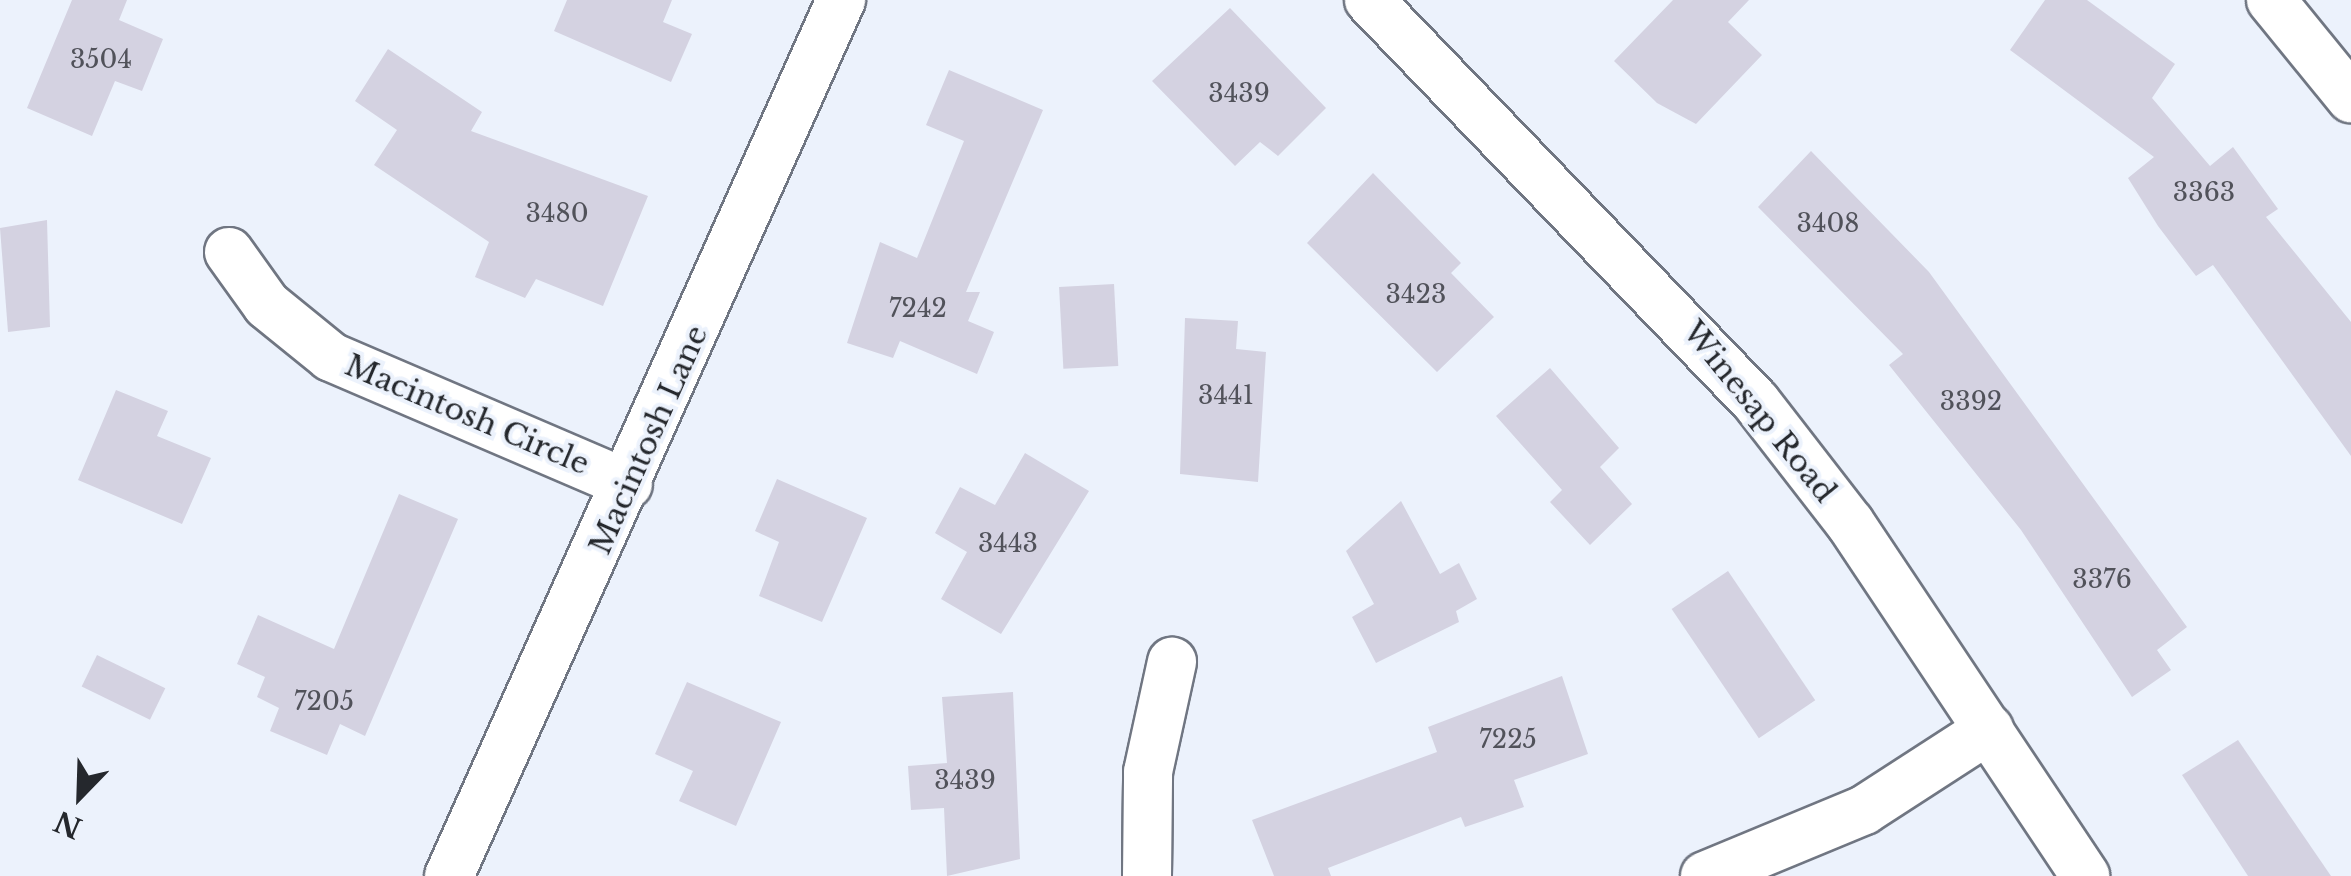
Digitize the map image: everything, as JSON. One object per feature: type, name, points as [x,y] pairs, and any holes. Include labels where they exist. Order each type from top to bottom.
[{"type":"street","name":"Macintosh Lane","points":[[449,876],[628,484],[841,0]]},
{"type":"street","name":"Winesap Road","points":[[1368,0],[1756,402],[1989,729],[2084,876]]},
{"type":"street","points":[[2271,0],[2351,98]]},
{"type":"street","name":"Macintosh Circle","points":[[229,252],[267,305],[332,358],[628,484]]},
{"type":"street","points":[[1147,876],[1148,772],[1172,662]]},
{"type":"street","points":[[1704,876],[1864,810],[1989,729]]},
{"type":"building","points":[[72,0],[127,0],[119,20],[163,39],[142,91],[115,81],[92,136],[27,108]]},
{"type":"building","points":[[567,0],[672,0],[663,22],[692,34],[671,82],[554,31]]},
{"type":"building","points":[[1673,0],[1749,0],[1728,22],[1762,55],[1696,124],[1657,103],[1614,61]]},
{"type":"building","points":[[2045,0],[2087,0],[2175,64],[2152,98],[2210,166],[2233,147],[2278,209],[2266,217],[2351,322],[2351,456],[2213,265],[2196,276],[2158,226],[2128,178],[2154,157],[2010,50]]},
{"type":"building","points":[[1230,8],[1326,108],[1278,156],[1260,142],[1235,166],[1152,81]]},
{"type":"building","points":[[388,49],[482,112],[471,131],[648,196],[603,306],[536,279],[525,298],[475,277],[489,242],[374,165],[397,130],[355,101]]},
{"type":"building","points":[[949,70],[1043,110],[966,292],[980,292],[968,321],[994,332],[977,374],[900,341],[893,358],[847,343],[880,242],[917,258],[964,141],[926,125]]},
{"type":"building","points":[[1811,151],[1929,272],[2187,627],[2157,650],[2171,670],[2132,697],[2021,530],[1889,365],[1903,354],[1758,207]]},
{"type":"building","points":[[1373,173],[1461,263],[1451,273],[1494,317],[1437,372],[1307,243]]},
{"type":"building","points":[[47,220],[50,327],[8,332],[0,228]]},
{"type":"building","points":[[1114,284],[1118,366],[1063,369],[1059,287]]},
{"type":"building","points":[[1185,318],[1238,321],[1236,349],[1266,352],[1258,482],[1180,474]]},
{"type":"building","points":[[1550,368],[1619,448],[1600,467],[1632,504],[1590,545],[1550,502],[1562,490],[1496,416]]},
{"type":"building","points":[[116,390],[168,411],[157,436],[211,458],[182,524],[78,480]]},
{"type":"building","points":[[1025,453],[1089,491],[1001,634],[941,599],[967,552],[935,533],[960,487],[995,505]]},
{"type":"building","points":[[777,479],[867,518],[822,622],[759,596],[779,542],[755,531]]},
{"type":"building","points":[[399,494],[458,519],[365,736],[340,724],[327,755],[270,731],[279,708],[257,697],[265,677],[237,664],[258,615],[334,649]]},
{"type":"building","points":[[1401,501],[1440,574],[1459,563],[1477,599],[1456,611],[1459,622],[1376,663],[1352,617],[1374,604],[1346,551]]},
{"type":"building","points":[[1728,571],[1815,700],[1759,738],[1672,609]]},
{"type":"building","points":[[97,655],[165,688],[150,720],[82,686]]},
{"type":"building","points":[[1562,676],[1588,754],[1514,780],[1524,807],[1465,827],[1461,817],[1328,868],[1331,876],[1274,876],[1252,820],[1437,752],[1428,727]]},
{"type":"building","points":[[687,682],[781,722],[736,826],[679,801],[693,771],[655,754]]},
{"type":"building","points":[[1013,692],[1020,859],[947,876],[944,808],[911,810],[908,766],[947,763],[942,697]]},
{"type":"building","points":[[2238,740],[2331,876],[2248,876],[2182,775]]}]
